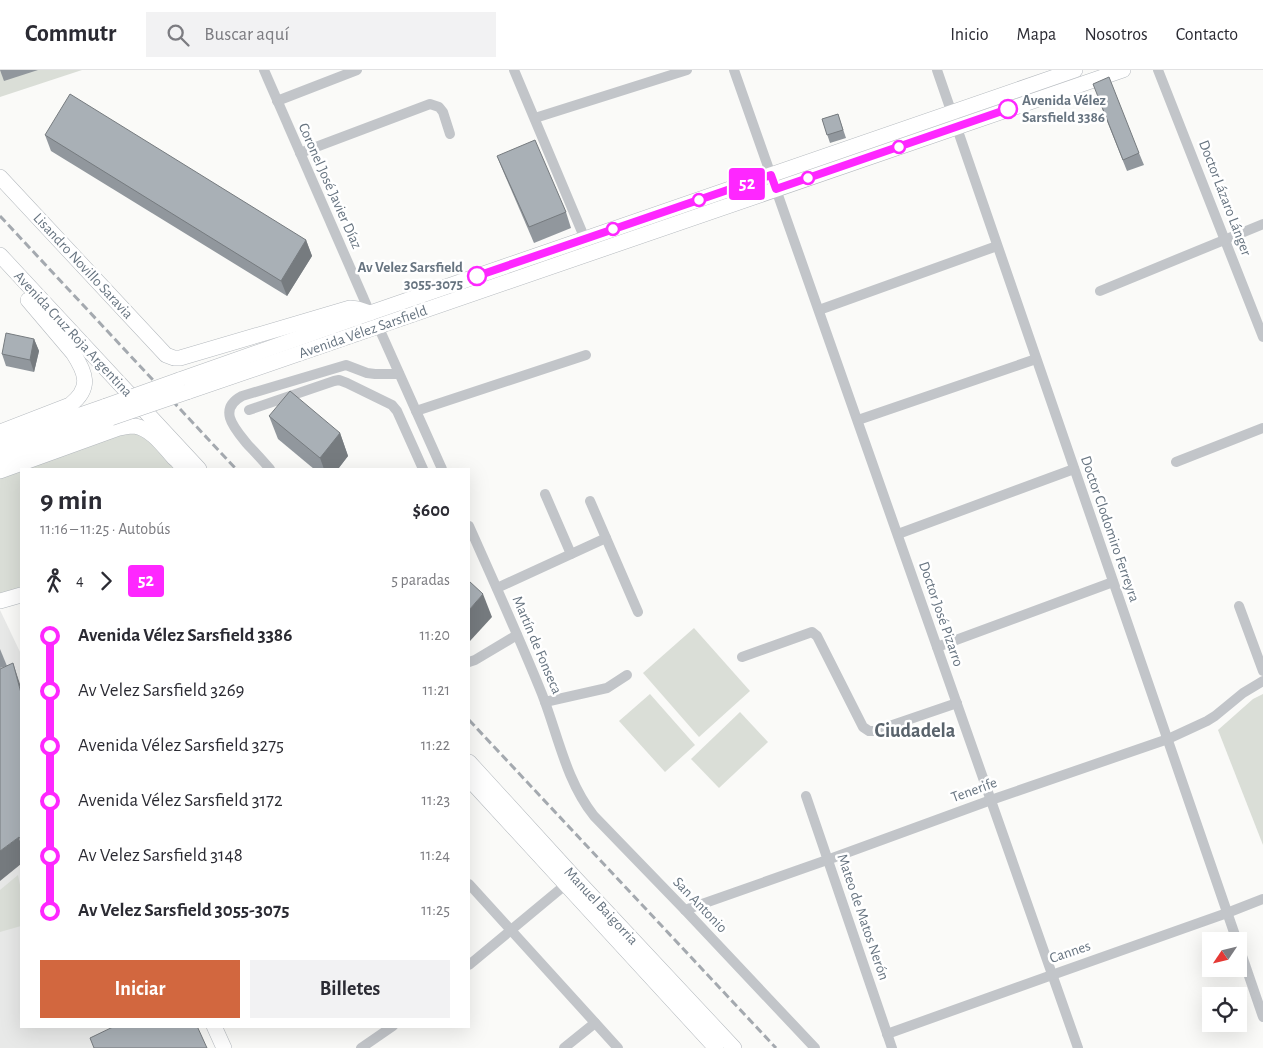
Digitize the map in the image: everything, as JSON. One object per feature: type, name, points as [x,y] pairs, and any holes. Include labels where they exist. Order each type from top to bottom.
[{"type":"main road","name":"Avenida Vélez Sarsfield","points":[[183,386],[370,313],[585,239],[957,126],[1123,70]]},
{"type":"main road","name":"Avenida Vélez Sarsfield","points":[[0,442],[108,412],[183,386],[378,326],[774,182],[952,112],[1066,72]]},
{"type":"main road","name":"Lisandro Novillo Saravia","points":[[0,177],[166,355],[174,358],[180,358],[350,308],[370,313]]},
{"type":"main road","name":"Avenida Cruz Roja Argentina","points":[[0,255],[146,413]]},
{"type":"main road","points":[[0,266],[73,353],[79,362],[86,383],[77,400],[70,405],[0,432]]},
{"type":"main road","name":"Avenida Vélez Sarsfield","points":[[0,458],[108,412]]},
{"type":"main road","points":[[146,413],[158,436],[179,464]]},
{"type":"main road","points":[[146,413],[198,468]]},
{"type":"main road","points":[[0,471],[119,428],[130,426],[137,426],[150,432],[179,464]]},
{"type":"main road","points":[[0,601],[20,595]]},
{"type":"main road","name":"Manuel Baigorria","points":[[470,763],[716,1048]]},
{"type":"main road","name":"Manuel Baigorria","points":[[470,780],[734,1048]]},
{"type":"main road","points":[[215,1028],[224,1048]]},
{"type":"street","name":"Coronel José Javier Díaz","points":[[264,70],[370,313]]},
{"type":"street","points":[[277,101],[357,70]]},
{"type":"street","points":[[514,70],[585,239]]},
{"type":"street","points":[[534,118],[687,70]]},
{"type":"street","name":"Doctor José Pizarro","points":[[734,70],[1078,1048]]},
{"type":"street","name":"Doctor Clodomiro Ferreyra","points":[[937,70],[1234,932]]},
{"type":"street","name":"Doctor Lázaro Lánger","points":[[1158,70],[1263,337]]},
{"type":"street","points":[[300,153],[430,104],[439,107],[443,112],[450,134]]},
{"type":"street","points":[[1100,291],[1263,224]]},
{"type":"street","points":[[819,310],[997,246]]},
{"type":"street","points":[[378,326],[442,468]]},
{"type":"street","points":[[416,411],[586,355]]},
{"type":"street","points":[[858,420],[1036,360]]},
{"type":"street","points":[[269,468],[231,422],[229,410],[231,404],[236,399],[346,365],[367,373],[399,374]]},
{"type":"street","points":[[249,410],[339,380],[392,405],[397,411],[423,468]]},
{"type":"street","points":[[1176,462],[1263,428]]},
{"type":"street","points":[[898,534],[1074,469]]},
{"type":"street","points":[[545,494],[571,554]]},
{"type":"street","points":[[590,501],[638,612]]},
{"type":"street","name":"Martín de Fonseca","points":[[470,528],[545,702],[571,777]]},
{"type":"street","points":[[497,588],[606,538]]},
{"type":"street","points":[[937,647],[1113,582]]},
{"type":"street","points":[[1239,606],[1263,671]]},
{"type":"street","points":[[742,657],[812,632],[817,636],[863,726],[869,731],[875,731],[956,702]]},
{"type":"street","points":[[470,662],[517,635]]},
{"type":"street","points":[[545,702],[607,688],[626,675]]},
{"type":"street","name":"Tenerife","points":[[685,910],[1168,738],[1207,721],[1243,693],[1263,681]]},
{"type":"street","name":"San Antonio","points":[[571,777],[585,805],[594,816],[815,1048]]},
{"type":"street","name":"Mateo de Matos Nerón","points":[[806,796],[892,1048]]},
{"type":"street","points":[[470,964],[570,881]]},
{"type":"street","points":[[470,885],[618,1048]]},
{"type":"street","name":"Cannes","points":[[887,1034],[1263,899]]},
{"type":"street","points":[[1248,973],[1263,1017]]},
{"type":"street","points":[[564,1048],[595,1023]]},
{"type":"street","points":[[361,1048],[390,1028]]},
{"type":"shaded area","points":[[0,70],[82,70],[0,97]]},
{"type":"shaded area","points":[[130,426],[183,468],[20,468],[20,595],[0,601],[0,471]]},
{"type":"shaded area","points":[[0,610],[20,652],[20,1028],[142,1028],[98,1048],[0,1048]]},
{"type":"shaded area","points":[[694,628],[750,691],[699,737],[643,673]]},
{"type":"shaded area","points":[[650,694],[695,745],[665,772],[619,721]]},
{"type":"shaded area","points":[[1263,694],[1263,845],[1218,730],[1253,699]]},
{"type":"shaded area","points":[[740,712],[768,742],[719,788],[691,759]]},
{"type":"shaded area","points":[[18,875],[20,885],[20,926],[0,932],[0,890]]},
{"type":"building","points":[[1109,77],[1139,153],[1123,160],[1093,84]]},
{"type":"building","points":[[70,94],[306,240],[281,281],[45,135]]},
{"type":"building","points":[[838,114],[843,130],[827,135],[822,119]]},
{"type":"building","points":[[535,140],[566,212],[529,227],[497,156]]},
{"type":"building","points":[[6,333],[34,339],[30,360],[2,354]]},
{"type":"building","points":[[290,391],[340,433],[320,458],[269,416]]},
{"type":"building","points":[[470,582],[483,594],[470,609]]},
{"type":"building","points":[[13,663],[20,689],[20,838],[19,837],[0,851],[0,669]]},
{"type":"building","points":[[111,1028],[198,1028],[207,1048],[94,1048],[90,1038]]},
{"type":"railway","points":[[0,216],[235,468]]},
{"type":"railway","points":[[470,721],[776,1048]]},
{"type":"bus line","name":"52","points":[[477,276],[771,175],[776,189],[1008,109]]},
{"type":"place","name":"Avenida Vélez Sarsfield 3386","points":[[1008,109]]},
{"type":"place","name":"Av Velez Sarsfield 3055-3075","points":[[477,276]]},
{"type":"district","name":"Ciudadela","points":[[915,731]]}]
